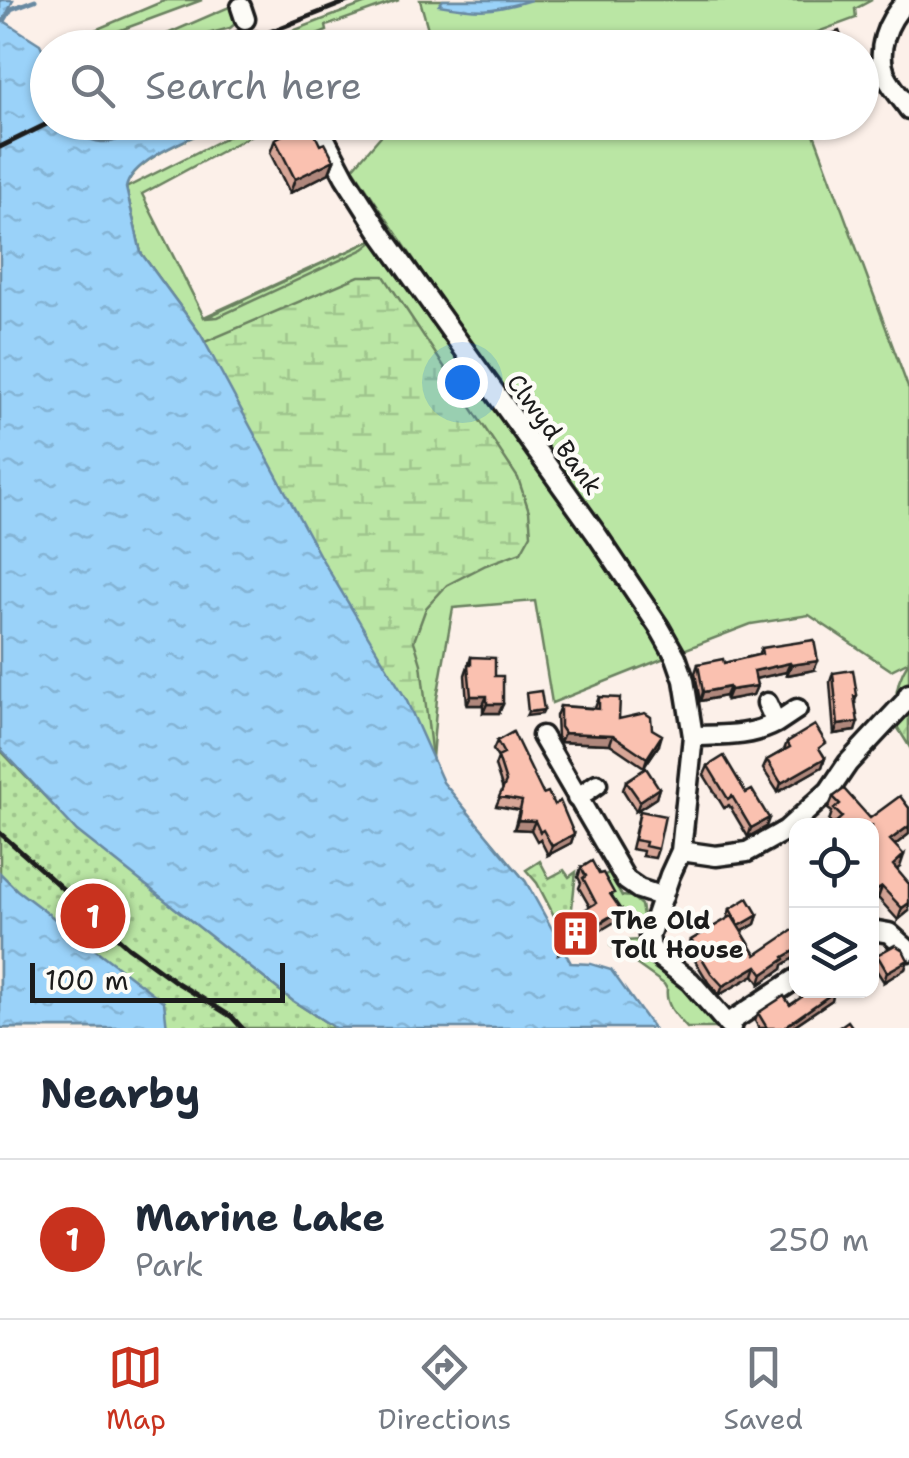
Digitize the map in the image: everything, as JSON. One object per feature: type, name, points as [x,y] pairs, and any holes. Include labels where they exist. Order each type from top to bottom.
[{"type":"street","points":[[905,4],[888,26],[883,65],[887,79],[909,109]]},
{"type":"street","points":[[870,18],[888,26]]},
{"type":"street","name":"Clwyd Bank","points":[[325,140],[382,235],[596,535],[676,657],[693,736],[681,851],[649,936],[658,957],[690,981],[729,1026]]},
{"type":"street","points":[[681,851],[716,856],[747,852],[786,830],[828,791],[909,694]]},
{"type":"street","points":[[768,702],[776,724]]},
{"type":"street","points":[[693,736],[762,730],[797,709]]},
{"type":"street","points":[[542,736],[626,880],[663,898]]},
{"type":"street","points":[[577,798],[597,784]]},
{"type":"street","points":[[879,931],[889,933],[909,952]]},
{"type":"street","points":[[729,1026],[789,984]]},
{"type":"green space","points":[[166,0],[202,0],[121,30],[95,30]]},
{"type":"green space","points":[[374,0],[399,0],[326,26],[327,30],[295,30]]},
{"type":"green space","points":[[420,0],[872,0],[855,9],[856,18],[823,30],[428,30]]},
{"type":"green space","points":[[229,7],[235,9],[240,20],[222,30],[176,30]]},
{"type":"green space","points":[[87,140],[184,140],[140,167],[126,188],[141,253],[205,342],[359,276],[384,276],[518,478],[529,511],[531,534],[521,552],[447,585],[426,608],[414,641],[421,664],[432,758],[442,782],[526,882],[344,682]]},
{"type":"green space","points":[[221,140],[242,140],[142,194],[204,317],[379,237],[652,628],[667,657],[552,703],[535,601],[453,608],[437,698],[432,758],[201,335],[141,253],[126,188]]},
{"type":"green space","points":[[377,140],[816,140],[909,390],[909,661],[891,670],[809,615],[751,624],[681,651],[353,168]]},
{"type":"green space","points":[[379,237],[364,249],[218,317],[205,318]]},
{"type":"green space","points":[[909,661],[909,746],[896,725],[896,701]]},
{"type":"green space","points":[[0,750],[78,831],[293,1001],[335,1028],[0,1028]]},
{"type":"green space","points":[[540,861],[549,878],[564,870],[569,877],[576,872],[573,924],[562,931],[526,870]]},
{"type":"green space","points":[[609,873],[622,896],[632,897],[641,905],[643,916],[638,928],[625,925],[601,877]]},
{"type":"green space","points":[[641,940],[716,1028],[687,1028],[670,1005],[664,984],[611,946]]},
{"type":"water","points":[[0,0],[13,0],[4,21],[30,38],[30,140],[186,140],[140,167],[126,188],[141,253],[201,335],[320,556],[406,699],[443,782],[526,882],[571,963],[611,970],[653,1028],[335,1028],[293,1001],[77,831],[0,748]]},
{"type":"water","points":[[443,0],[531,0],[476,10],[439,5]]},
{"type":"water","points":[[0,873],[164,1002],[167,1028],[0,1028]]},
{"type":"building","points":[[276,140],[325,143],[334,160],[295,179]]},
{"type":"building","points":[[814,640],[818,661],[754,671],[757,686],[703,692],[698,664],[723,659],[724,663],[762,654],[761,648]]},
{"type":"building","points":[[471,657],[495,658],[495,676],[503,676],[503,704],[487,704],[487,696],[471,696]]},
{"type":"building","points":[[853,670],[858,722],[838,725],[833,673]]},
{"type":"building","points":[[541,691],[544,710],[528,712],[526,693]]},
{"type":"building","points":[[599,697],[620,698],[619,719],[645,713],[651,717],[652,729],[662,735],[647,758],[613,735],[564,733],[560,727],[560,706],[599,709]]},
{"type":"building","points":[[815,725],[826,743],[819,748],[825,758],[781,783],[767,760],[790,747],[787,742]]},
{"type":"building","points":[[513,732],[543,794],[548,792],[554,805],[560,801],[574,834],[552,846],[535,821],[518,820],[522,801],[499,797],[506,782],[498,757],[504,754],[497,741]]},
{"type":"building","points":[[724,756],[746,793],[752,790],[769,818],[751,828],[708,766]]},
{"type":"building","points":[[646,768],[659,788],[640,801],[626,781]]},
{"type":"building","points":[[844,789],[870,818],[841,818],[834,809],[840,804],[833,797]]},
{"type":"building","points":[[900,796],[909,808],[909,826],[890,840],[904,855],[893,865],[909,884],[909,903],[902,908],[882,887],[879,889],[879,818],[870,818]]},
{"type":"building","points":[[640,811],[665,816],[658,849],[634,840]]},
{"type":"building","points":[[592,861],[599,874],[603,873],[621,910],[563,944],[566,921],[596,903],[581,868]]},
{"type":"building","points":[[748,898],[758,915],[739,926],[730,909]]},
{"type":"building","points":[[732,916],[756,955],[789,933],[789,954],[763,974],[757,966],[723,986],[691,940]]},
{"type":"building","points":[[895,945],[908,960],[887,972],[879,954]]},
{"type":"building","points":[[784,996],[790,1005],[800,998],[826,998],[783,1028],[767,1028],[758,1013]]},
{"type":"waterway","points":[[4,21],[11,9],[35,0]]},
{"type":"tram line","points":[[0,833],[128,947],[232,1017],[242,1028]]},
{"type":"railway","points":[[275,30],[351,0]]},
{"type":"railway","points":[[0,147],[30,132]]},
{"type":"railway","points":[[0,833],[128,947],[232,1017],[242,1028]]},
{"type":"place","name":"Marine Lake","points":[[93,916]]},
{"type":"place","name":"The Old Toll House","points":[[576,934]]}]
